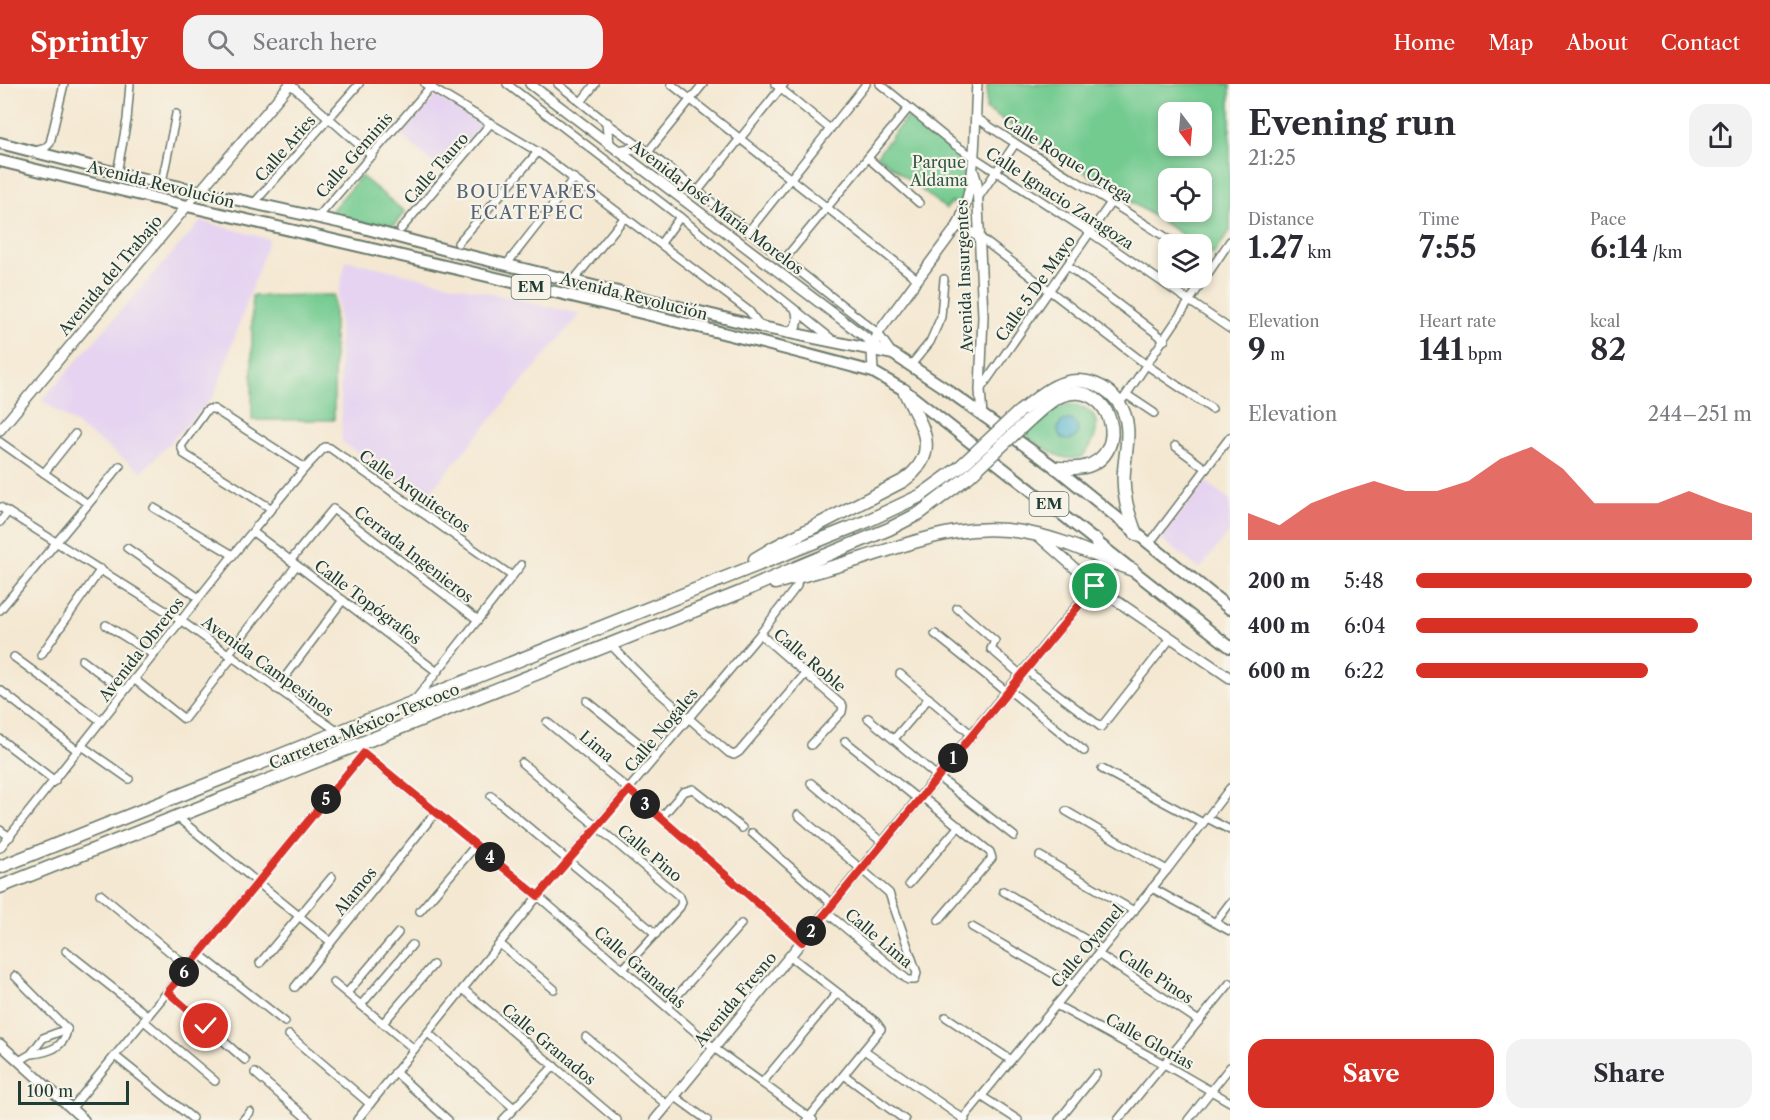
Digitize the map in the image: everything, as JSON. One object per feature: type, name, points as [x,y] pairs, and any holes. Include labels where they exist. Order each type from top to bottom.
[{"type":"highway","points":[[739,593],[793,568],[889,529],[920,513],[964,471],[1018,413],[1052,388],[1077,381],[1091,382],[1104,388],[1119,402],[1125,414],[1127,426],[1124,474],[1126,507],[1136,534]]},
{"type":"highway","points":[[728,577],[775,547],[903,481],[916,470],[923,458],[926,438],[923,427],[904,390]]},
{"type":"highway","points":[[728,577],[865,522],[920,496],[964,471],[1052,400],[1076,393],[1093,398],[1107,412],[1112,428],[1112,438],[1102,457],[1085,467],[1056,468]]},
{"type":"highway","points":[[739,593],[862,559],[922,538],[982,529],[1036,534],[1132,570]]},
{"type":"highway","points":[[1096,540],[1101,558]]},
{"type":"highway","name":"Carretera México-Texcoco","points":[[0,867],[728,577]]},
{"type":"highway","name":"Carretera México-Texcoco","points":[[0,887],[177,817],[360,750],[739,593]]},
{"type":"main road","name":"Avenida del Trabajo","points":[[201,190],[290,84]]},
{"type":"main road","name":"Avenida José María Morelos","points":[[530,84],[872,347]]},
{"type":"main road","name":"Avenida Insurgentes","points":[[873,372],[872,347],[878,333],[958,225],[963,213],[974,172],[977,84]]},
{"type":"main road","points":[[607,123],[609,144]]},
{"type":"main road","name":"Avenida Revolución","points":[[0,143],[117,173],[318,217],[762,327],[836,343],[872,347],[890,353],[911,365],[1056,468],[1136,534]]},
{"type":"main road","points":[[618,151],[644,150]]},
{"type":"main road","name":"Avenida Revolución","points":[[0,161],[597,302],[873,372],[904,390],[1132,570]]},
{"type":"main road","name":"Avenida Insurgentes","points":[[974,172],[977,183],[976,201],[983,316],[980,390],[982,416]]},
{"type":"main road","name":"Avenida del Trabajo","points":[[0,430],[187,206]]},
{"type":"main road","points":[[958,225],[978,236]]},
{"type":"main road","points":[[789,333],[796,328],[799,321],[797,312]]},
{"type":"main road","points":[[1036,534],[1095,586],[1230,678]]},
{"type":"main road","name":"EM","points":[[1136,534],[1230,609]]},
{"type":"main road","name":"Avenida Fresno","points":[[655,1120],[1113,563]]},
{"type":"main road","name":"EM","points":[[1132,570],[1230,647]]},
{"type":"main road","points":[[0,1044],[84,1120]]},
{"type":"street","points":[[33,151],[40,150],[50,143],[64,84]]},
{"type":"street","points":[[117,173],[127,120],[130,84]]},
{"type":"street","points":[[290,84],[372,156]]},
{"type":"street","name":"Calle Aries","points":[[255,202],[359,84]]},
{"type":"street","name":"Avenida José María Morelos","points":[[507,84],[680,217],[836,343]]},
{"type":"street","points":[[558,84],[878,333],[890,353]]},
{"type":"street","points":[[581,102],[595,84]]},
{"type":"street","points":[[671,84],[917,279]]},
{"type":"street","points":[[644,150],[703,84]]},
{"type":"street","points":[[748,232],[866,84]]},
{"type":"street","name":"Calle Ignacio Zaragoza","points":[[880,84],[908,109],[974,159],[997,171],[1091,233],[1230,329]]},
{"type":"street","points":[[430,85],[538,152],[574,178],[749,311],[762,327]]},
{"type":"street","name":"Calle Geminis","points":[[318,217],[430,85]]},
{"type":"street","points":[[697,192],[780,85],[830,129]]},
{"type":"street","points":[[783,261],[908,109]]},
{"type":"street","points":[[162,182],[176,114]]},
{"type":"street","name":"Calle Roque Ortega","points":[[975,117],[1161,234]]},
{"type":"street","name":"Calle Tauro","points":[[401,229],[492,123]]},
{"type":"street","points":[[50,143],[65,159]]},
{"type":"street","points":[[976,201],[1016,144]]},
{"type":"street","points":[[458,243],[538,152]]},
{"type":"street","points":[[868,158],[919,203]]},
{"type":"street","points":[[506,265],[574,178]]},
{"type":"street","name":"Avenida del Trabajo","points":[[187,206],[201,190]]},
{"type":"street","name":"Calle 5 De Mayo","points":[[980,390],[1112,201]]},
{"type":"street","points":[[573,280],[625,217]]},
{"type":"street","points":[[661,243],[680,217]]},
{"type":"street","points":[[978,236],[1148,366],[1212,409]]},
{"type":"street","points":[[1212,267],[1230,241]]},
{"type":"street","points":[[1068,266],[1165,340]]},
{"type":"street","points":[[911,365],[930,342],[941,317],[944,279]]},
{"type":"street","points":[[1154,413],[1125,397],[1148,366],[1198,288]]},
{"type":"street","points":[[272,509],[181,450],[181,446],[206,411],[214,410],[305,468]]},
{"type":"street","points":[[44,473],[75,434]]},
{"type":"street","points":[[1149,544],[1230,437]]},
{"type":"street","points":[[0,442],[88,504]]},
{"type":"street","points":[[1175,446],[1206,469]]},
{"type":"street","name":"Calle Arquitectos","points":[[305,468],[321,450],[326,447],[330,448],[512,576]]},
{"type":"street","points":[[0,610],[120,466]]},
{"type":"street","name":"Avenida Obreros","points":[[0,848],[180,620],[305,468]]},
{"type":"street","name":"Avenida Campesinos","points":[[0,507],[180,620],[337,731]]},
{"type":"street","points":[[154,508],[233,555]]},
{"type":"street","name":"Cerrada Ingenieros","points":[[293,563],[333,508],[477,620]]},
{"type":"street","points":[[0,522],[8,512]]},
{"type":"street","name":"Calle Topógrafos","points":[[253,532],[436,671]]},
{"type":"street","points":[[127,548],[199,598]]},
{"type":"street","points":[[134,679],[184,719],[231,655],[293,563]]},
{"type":"street","points":[[414,701],[521,565]]},
{"type":"street","points":[[41,655],[101,569]]},
{"type":"street","name":"Calle Nogales","points":[[357,1120],[538,896],[760,634],[797,586],[798,577]]},
{"type":"street","points":[[276,689],[343,600]]},
{"type":"street","points":[[957,608],[995,641],[991,649],[1101,727],[1171,638]]},
{"type":"street","points":[[106,625],[154,654]]},
{"type":"street","name":"Calle Roble","points":[[760,634],[843,706],[842,712],[810,745]]},
{"type":"street","points":[[935,634],[1084,751]]},
{"type":"street","points":[[611,645],[648,683],[734,755],[806,673]]},
{"type":"street","points":[[14,657],[101,721]]},
{"type":"street","points":[[82,660],[124,691]]},
{"type":"street","points":[[900,674],[972,735]]},
{"type":"street","points":[[0,690],[80,749],[129,779]]},
{"type":"street","points":[[894,739],[929,698]]},
{"type":"street","points":[[587,701],[656,757]]},
{"type":"street","points":[[868,718],[938,777],[1014,836]]},
{"type":"street","name":"Lima","points":[[547,722],[629,790]]},
{"type":"street","points":[[0,739],[55,781]]},
{"type":"street","points":[[845,741],[959,826],[990,852],[992,858],[939,920]]},
{"type":"street","points":[[71,1109],[258,882],[360,750]]},
{"type":"street","name":"Calle Granadas","points":[[360,750],[538,896],[714,1048],[810,1119]]},
{"type":"street","name":"Calle Pino","points":[[522,764],[680,897],[682,902],[680,907],[656,934]]},
{"type":"street","points":[[1102,769],[1205,821],[1230,830]]},
{"type":"street","points":[[811,783],[883,843]]},
{"type":"street","name":"Calle Oyamel","points":[[963,1119],[1134,911],[1230,788]]},
{"type":"street","points":[[661,818],[683,792],[693,789],[741,828]]},
{"type":"street","points":[[629,790],[802,942]]},
{"type":"street","points":[[491,796],[656,934],[622,969]]},
{"type":"street","points":[[1066,811],[1167,870]]},
{"type":"street","name":"Alamos","points":[[295,987],[436,812]]},
{"type":"street","points":[[798,815],[861,870]]},
{"type":"street","points":[[177,817],[331,942]]},
{"type":"street","points":[[909,884],[959,826]]},
{"type":"street","points":[[0,830],[10,837]]},
{"type":"street","name":"Calle Lima","points":[[752,833],[908,980],[915,981],[917,973],[889,892],[861,870]]},
{"type":"street","points":[[420,911],[476,845]]},
{"type":"street","points":[[1040,856],[1134,911]]},
{"type":"street","points":[[260,963],[332,877]]},
{"type":"street","points":[[1152,888],[1230,931]]},
{"type":"street","name":"Calle Pinos","points":[[1004,891],[1100,952],[1199,1021]]},
{"type":"street","points":[[100,894],[188,967]]},
{"type":"street","points":[[1215,923],[1230,903]]},
{"type":"street","points":[[667,1007],[741,924]]},
{"type":"street","points":[[972,927],[1073,985]]},
{"type":"street","points":[[347,993],[398,933]]},
{"type":"street","points":[[500,944],[554,989]]},
{"type":"street","points":[[361,1005],[412,945]]},
{"type":"street","points":[[66,951],[215,1081]]},
{"type":"street","points":[[199,954],[285,1022]]},
{"type":"street","points":[[790,956],[876,1022],[881,1029],[810,1119]]},
{"type":"street","points":[[383,1023],[433,965]]},
{"type":"street","points":[[15,976],[67,1029]]},
{"type":"street","points":[[333,982],[414,1049]]},
{"type":"street","points":[[1118,1120],[1230,983]]},
{"type":"street","name":"Calle Granados","points":[[464,989],[617,1120]]},
{"type":"street","points":[[168,992],[245,1060]]},
{"type":"street","points":[[762,1083],[837,993]]},
{"type":"street","name":"Calle Glorias","points":[[1056,1005],[1230,1102]]},
{"type":"street","points":[[946,1017],[1011,1060]]},
{"type":"street","points":[[32,1054],[43,1038],[67,1029]]},
{"type":"street","points":[[19,1061],[32,1054],[53,1049],[62,1042],[67,1029]]},
{"type":"street","points":[[428,1034],[514,1108]]},
{"type":"street","points":[[289,1035],[370,1104]]},
{"type":"street","points":[[586,1037],[667,1106]]},
{"type":"street","points":[[864,1050],[963,1119]]},
{"type":"street","points":[[115,1056],[192,1118]]},
{"type":"street","points":[[503,1120],[554,1066]]},
{"type":"street","points":[[1188,1120],[1230,1067]]},
{"type":"street","points":[[395,1072],[448,1120]]},
{"type":"street","points":[[255,1073],[309,1120]]},
{"type":"street","points":[[1059,1120],[1096,1074]]},
{"type":"street","points":[[844,1075],[905,1120]]},
{"type":"street","points":[[674,1096],[706,1120]]},
{"type":"street","points":[[981,1096],[1018,1120]]},
{"type":"street","points":[[243,1120],[250,1112]]},
{"type":"shaded area","points":[[436,96],[481,125],[441,170],[401,135]]},
{"type":"shaded area","points":[[201,221],[269,239],[214,396],[142,472],[42,400]]},
{"type":"shaded area","points":[[346,260],[580,314],[424,499],[342,442],[338,296]]},
{"type":"shaded area","points":[[1206,482],[1230,500],[1230,531],[1200,569],[1161,539]]},
{"type":"green space","points":[[987,84],[1230,84],[1230,231],[1213,255],[1212,234],[1181,234],[1163,222],[1212,222],[1212,168],[1158,168],[1158,219],[986,109]]},
{"type":"green space","name":"Parque Aldama","points":[[907,117],[965,158],[968,176],[960,208],[952,202],[946,209],[877,155]]},
{"type":"green space","points":[[361,176],[405,212],[390,229],[327,216]]},
{"type":"green space","points":[[334,295],[334,420],[252,420],[252,296]]},
{"type":"green space","points":[[1070,404],[1089,411],[1096,424],[1093,440],[1082,457],[1061,457],[1029,438],[1030,441],[1022,438],[1054,409]]},
{"type":"water","points":[[1068,420],[1075,423],[1078,430],[1075,437],[1068,440],[1061,437],[1058,430],[1061,423]]},
{"type":"district","name":"BOULEVARES ECATEPEC","points":[[527,202]]},
{"type":"route","points":[[206,1026],[168,992],[364,753],[538,896],[629,790],[802,942],[1095,586]]}]
